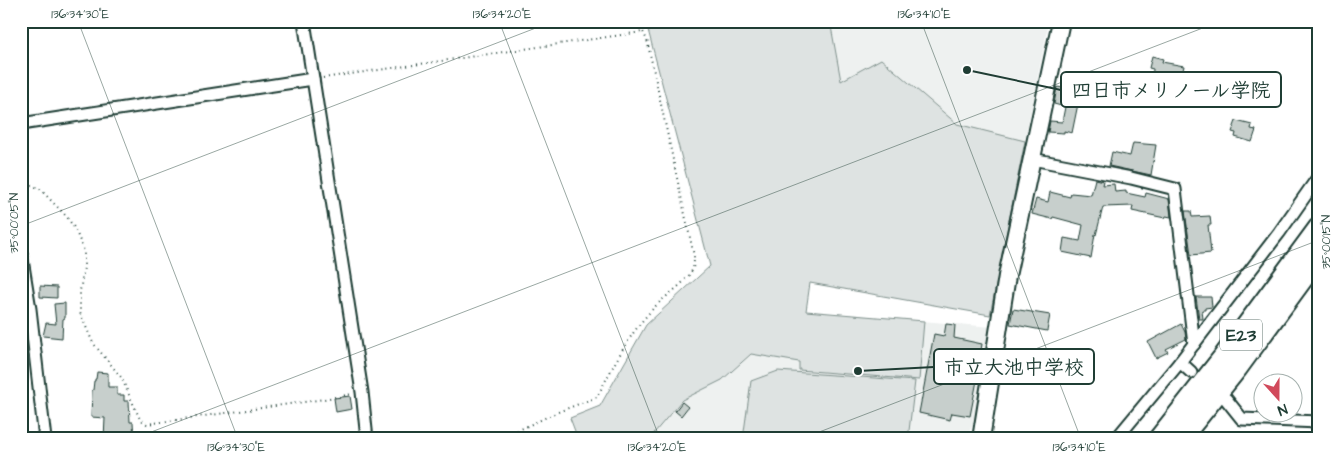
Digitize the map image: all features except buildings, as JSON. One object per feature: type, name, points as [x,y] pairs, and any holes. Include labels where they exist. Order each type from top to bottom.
[{"type":"highway","name":"E23","points":[[1159,439],[1223,358],[1319,228]]},
{"type":"highway","name":"E23","points":[[1180,439],[1237,368],[1319,256]]},
{"type":"street","points":[[304,21],[362,392],[367,439]]},
{"type":"street","points":[[981,439],[1007,276],[1061,21]]},
{"type":"street","points":[[21,124],[313,79]]},
{"type":"street","points":[[1032,159],[1131,178],[1175,189],[1194,344]]},
{"type":"street","points":[[1116,439],[1194,344],[1279,233],[1319,176]]},
{"type":"street","points":[[21,253],[30,309],[45,439]]},
{"type":"street","points":[[1180,362],[1192,372]]},
{"type":"street","points":[[1226,399],[1242,419],[1319,422]]},
{"type":"path","points":[[499,439],[558,412],[597,397],[617,359],[640,322],[659,302],[690,275],[694,267],[694,256],[647,40],[638,21]]},
{"type":"path","points":[[313,79],[642,32]]},
{"type":"path","points":[[21,184],[28,184],[40,189],[67,217],[74,229],[84,251],[80,313],[93,343],[121,377],[140,418],[147,424],[362,392]]},
{"type":"shaded area","points":[[645,21],[830,21],[841,81],[881,59],[957,124],[1025,141],[990,315],[810,283],[806,311],[924,321],[919,380],[799,370],[799,362],[751,354],[722,380],[682,400],[649,439],[578,439],[570,418],[600,406],[646,325],[710,266]]},
{"type":"shaded area","points":[[830,21],[1049,21],[1025,141],[957,124],[881,60],[841,81]]},
{"type":"shaded area","points":[[806,311],[992,327],[975,425],[971,427],[968,439],[649,439],[682,400],[722,380],[751,354],[799,362]]},
{"type":"shaded area","points":[[778,371],[915,381],[908,439],[743,439],[751,381]]},
{"type":"place","name":"四日市メリノール学院","points":[[967,70]]},
{"type":"place","name":"市立大池中学校","points":[[858,371]]}]
